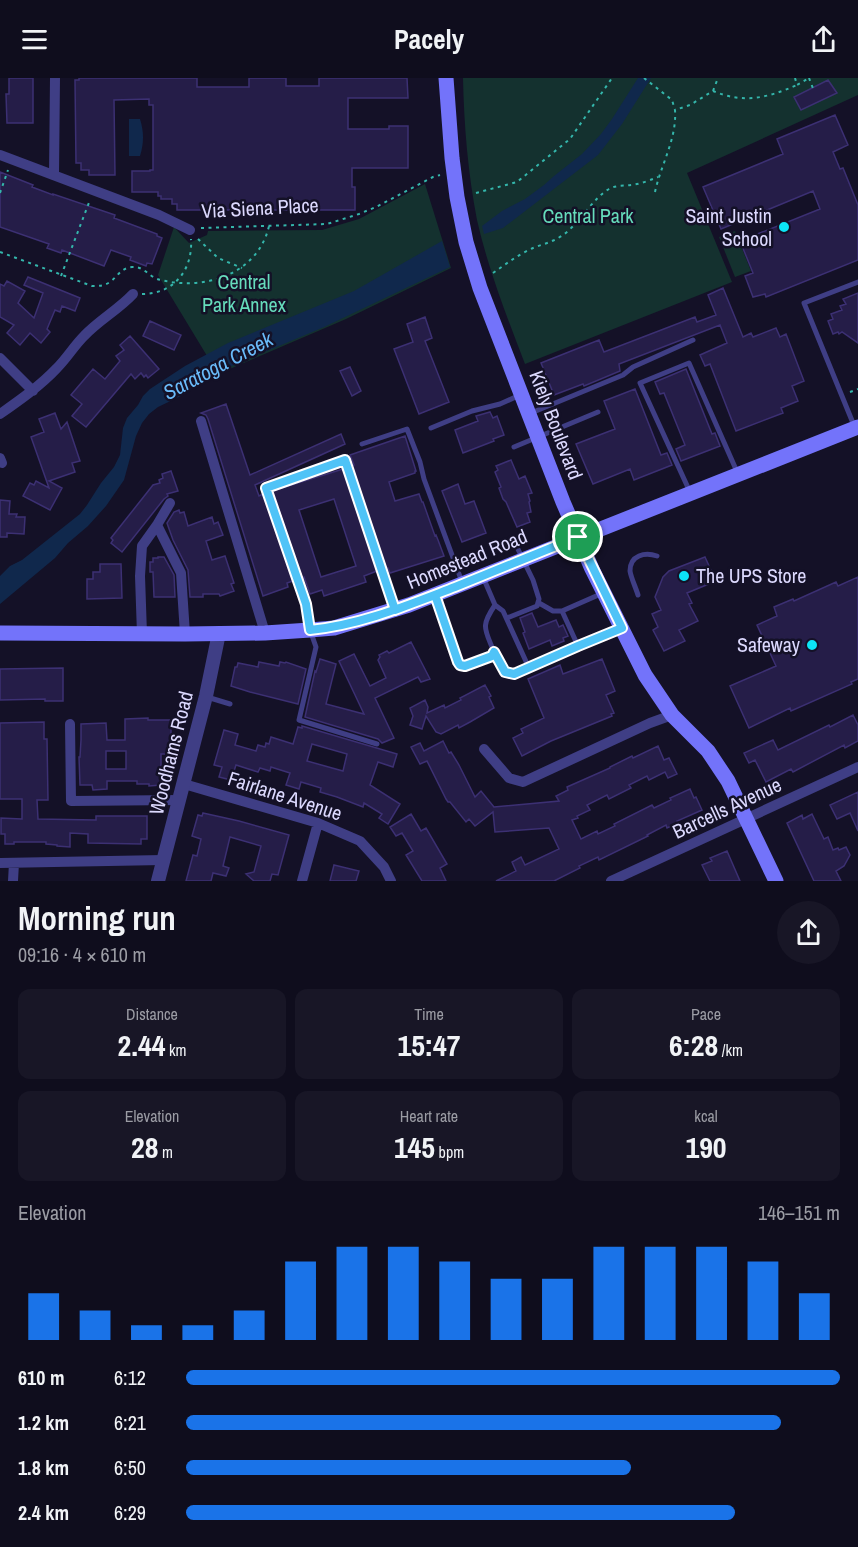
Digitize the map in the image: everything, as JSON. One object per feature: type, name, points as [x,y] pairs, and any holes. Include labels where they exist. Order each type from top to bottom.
[{"type":"main road","name":"Kiely Boulevard","points":[[446,78],[453,171],[470,254],[480,288],[578,537],[645,675],[672,715],[708,751],[728,781],[776,881]]},
{"type":"main road","name":"Homestead Road","points":[[0,633],[265,633],[334,628],[395,610],[435,595],[856,428]]},
{"type":"street","points":[[54,175],[55,78]]},
{"type":"street","name":"Via Siena Place","points":[[0,155],[159,215],[190,230]]},
{"type":"street","points":[[0,414],[33,392],[84,336],[122,306],[133,294]]},
{"type":"street","points":[[0,357],[33,392]]},
{"type":"street","points":[[201,422],[265,633]]},
{"type":"street","points":[[142,634],[141,546],[170,503]]},
{"type":"street","points":[[157,525],[181,573],[185,634]]},
{"type":"street","name":"Woodhams Road","points":[[158,881],[206,696],[219,633]]},
{"type":"street","points":[[484,749],[509,778],[523,782],[672,715]]},
{"type":"street","points":[[70,724],[71,801],[179,800]]},
{"type":"street","name":"Barcells Avenue","points":[[611,881],[858,767]]},
{"type":"street","name":"Fairlane Avenue","points":[[184,784],[318,823],[360,841],[384,867],[391,881]]},
{"type":"street","points":[[302,881],[318,823]]},
{"type":"street","points":[[0,863],[163,860]]},
{"type":"street","points":[[13,881],[14,863]]},
{"type":"lane","points":[[856,428],[804,303],[858,282]]},
{"type":"lane","points":[[530,414],[624,375],[633,367],[693,340]]},
{"type":"lane","points":[[691,494],[640,383],[689,363],[739,474]]},
{"type":"lane","points":[[432,428],[472,411],[500,404],[522,395]]},
{"type":"lane","points":[[514,447],[598,412]]},
{"type":"lane","points":[[362,444],[407,429],[462,584]]},
{"type":"lane","points":[[377,744],[299,720],[316,647],[310,630],[306,604],[266,488],[345,460],[395,610]]},
{"type":"lane","points":[[507,618],[537,606],[540,599],[513,539]]},
{"type":"lane","points":[[638,595],[630,568],[636,557],[642,554],[657,556]]},
{"type":"lane","points":[[483,576],[495,605],[503,611],[507,618],[529,668]]},
{"type":"lane","points":[[539,603],[553,611],[562,611],[605,593]]},
{"type":"lane","points":[[435,595],[460,665],[474,663],[492,656],[494,652]]},
{"type":"lane","points":[[495,605],[485,622],[485,628],[505,672],[514,674],[622,628]]},
{"type":"lane","points":[[562,611],[578,646]]},
{"type":"lane","points":[[206,696],[230,704]]},
{"type":"path","points":[[476,193],[517,182],[570,139],[612,78]]},
{"type":"path","points":[[644,78],[672,100],[676,118],[671,143],[658,177],[655,192]]},
{"type":"path","points":[[675,110],[690,105],[713,91],[718,78]]},
{"type":"path","points":[[795,78],[797,85]]},
{"type":"path","points":[[713,91],[727,97],[761,98],[797,85],[809,78],[814,91]]},
{"type":"path","points":[[0,193],[12,159]]},
{"type":"path","name":"Via Siena Place","points":[[190,230],[205,227],[327,224],[359,214],[433,177],[453,171]]},
{"type":"path","points":[[493,273],[533,248],[549,243],[565,234],[609,189],[658,177]]},
{"type":"path","points":[[61,276],[94,190]]},
{"type":"path","points":[[0,252],[92,286],[102,286],[110,282],[122,270],[129,267],[139,267],[153,277],[175,283],[198,284],[225,277],[242,268],[260,248],[269,226]]},
{"type":"path","points":[[190,230],[202,245],[218,258],[242,268]]},
{"type":"path","points":[[133,294],[152,294],[172,285],[183,276],[191,256],[190,230]]},
{"type":"green space","name":"Central Park","points":[[463,78],[858,78],[858,95],[687,173],[732,282],[525,364],[492,275],[477,220],[467,149]]},
{"type":"green space","name":"Central Park Annex","points":[[425,184],[451,268],[346,319],[218,374],[158,275],[174,227],[189,243],[207,235],[208,231],[322,230],[359,219]]},
{"type":"green space","points":[[735,231],[751,271],[735,277],[719,237]]},
{"type":"water","points":[[638,78],[651,78],[622,124],[598,155],[503,228],[484,234],[482,226],[502,211],[525,199],[582,154],[601,134]]},
{"type":"water","points":[[129,119],[140,119],[143,138],[140,156],[129,156]]},
{"type":"water","name":"Saratoga Creek","points":[[442,241],[450,267],[324,327],[227,368],[149,414],[136,436],[124,480],[106,506],[55,558],[0,604],[0,576],[80,514],[114,467],[120,455],[123,428],[127,418],[150,389],[185,366],[228,343],[354,291]]},
{"type":"building","points":[[9,78],[33,78],[33,123],[7,123],[6,94],[9,94]]},
{"type":"building","points":[[79,78],[197,78],[197,87],[249,87],[249,78],[286,78],[286,86],[319,86],[319,78],[407,78],[408,98],[348,98],[348,129],[389,129],[389,126],[408,126],[408,168],[352,168],[355,210],[177,210],[177,204],[172,204],[172,199],[161,199],[158,192],[132,192],[132,171],[153,170],[153,105],[149,105],[149,99],[114,100],[115,175],[89,175],[89,170],[81,170],[81,163],[76,163],[75,80]]},
{"type":"building","points":[[828,80],[837,93],[801,110],[794,97]]},
{"type":"building","points":[[835,115],[848,145],[833,152],[840,169],[843,168],[858,205],[858,260],[766,297],[765,294],[753,297],[745,276],[753,273],[740,241],[820,209],[813,191],[721,229],[703,187],[783,154],[777,139]]},
{"type":"building","points":[[0,172],[53,195],[115,215],[114,218],[157,234],[162,238],[152,264],[147,263],[146,266],[130,260],[131,257],[111,250],[104,266],[62,250],[61,253],[47,248],[49,244],[0,227]]},
{"type":"building","points":[[28,277],[80,298],[75,311],[62,306],[60,312],[55,310],[47,329],[50,332],[41,343],[30,333],[20,345],[7,333],[14,325],[0,317],[0,284],[4,286],[7,281],[25,291],[18,303],[34,318],[43,293],[24,285]]},
{"type":"building","points":[[723,288],[743,337],[751,333],[753,337],[776,328],[780,337],[786,334],[804,381],[792,386],[798,401],[781,408],[783,413],[736,431],[710,364],[705,366],[700,355],[727,343],[720,325],[619,364],[620,371],[554,395],[541,363],[599,340],[604,352],[695,317],[697,322],[716,315],[708,295]]},
{"type":"building","points":[[858,293],[858,343],[842,332],[833,334],[828,321],[833,319],[831,314],[842,310],[840,306],[846,304],[843,299]]},
{"type":"building","points":[[425,317],[432,338],[425,341],[449,402],[419,414],[394,349],[413,342],[407,324]]},
{"type":"building","points":[[150,321],[181,335],[174,350],[143,336]]},
{"type":"building","points":[[130,336],[159,369],[148,378],[141,373],[135,379],[131,374],[86,427],[72,416],[82,404],[71,395],[93,369],[105,379],[120,361],[116,356],[124,350],[120,345]]},
{"type":"building","points":[[350,367],[361,391],[352,396],[340,371]]},
{"type":"building","points":[[686,369],[712,434],[715,433],[720,446],[681,461],[676,449],[685,445],[664,393],[660,394],[655,382]]},
{"type":"building","points":[[635,389],[661,455],[667,453],[672,465],[634,480],[630,469],[593,484],[576,444],[615,429],[604,401]]},
{"type":"building","points":[[226,404],[250,475],[341,434],[345,444],[255,485],[259,496],[263,494],[293,581],[287,583],[288,587],[263,596],[208,419],[201,413]]},
{"type":"building","points":[[490,412],[493,418],[497,416],[504,435],[463,453],[455,430],[478,421],[476,416]]},
{"type":"building","points":[[55,413],[61,429],[67,422],[80,461],[72,463],[75,472],[49,481],[62,488],[50,510],[23,496],[30,483],[34,485],[36,481],[49,488],[31,437],[44,432],[39,419]]},
{"type":"building","points":[[405,436],[416,471],[389,482],[395,501],[419,494],[444,556],[390,573],[386,568],[350,455]]},
{"type":"building","points":[[511,460],[519,479],[525,476],[532,493],[528,494],[531,512],[527,513],[530,522],[517,527],[503,499],[495,472],[498,470],[496,466]]},
{"type":"building","points":[[343,469],[377,571],[364,576],[366,582],[324,596],[322,590],[310,594],[304,577],[302,578],[272,491]],"holes":[[[334,499],[356,566],[321,577],[299,510]]]},
{"type":"building","points":[[171,471],[178,491],[167,494],[168,496],[122,552],[111,543],[113,540],[111,538],[153,485],[160,483],[159,480],[163,478],[162,474]]},
{"type":"building","points":[[458,484],[465,504],[474,501],[486,533],[462,542],[442,491]]},
{"type":"building","points":[[0,500],[10,501],[9,514],[25,517],[24,534],[7,533],[7,537],[0,537]]},
{"type":"building","points":[[179,510],[180,513],[184,512],[188,526],[212,517],[214,524],[218,522],[223,535],[206,541],[212,560],[225,556],[234,583],[231,584],[234,591],[220,596],[219,594],[203,594],[203,597],[190,597],[188,570],[167,523],[174,512]]},
{"type":"building","points":[[164,557],[174,575],[175,597],[154,597],[153,572],[150,572],[150,562],[153,562],[153,558]]},
{"type":"building","points":[[705,557],[716,581],[687,593],[692,603],[689,604],[698,621],[679,630],[685,641],[664,651],[653,630],[658,627],[652,614],[661,610],[655,597],[663,577],[669,571]]},
{"type":"building","points":[[100,564],[121,564],[122,598],[87,599],[87,579],[93,579],[93,572],[100,572]]},
{"type":"building","name":"Safeway","points":[[858,577],[858,679],[851,682],[852,684],[791,711],[790,708],[749,728],[730,686],[776,666],[757,625],[777,616],[774,607],[793,599],[794,601],[836,582],[838,586]]},
{"type":"building","points":[[532,613],[538,627],[556,620],[559,627],[563,625],[568,636],[563,638],[564,641],[552,646],[550,640],[529,649],[520,618]]},
{"type":"building","points":[[411,642],[430,679],[421,682],[418,677],[375,698],[394,738],[382,743],[378,739],[305,717],[315,671],[320,659],[336,664],[326,704],[364,714],[339,661],[354,654],[370,686],[386,678],[378,660],[379,655],[387,651],[389,653]]},
{"type":"building","points":[[602,659],[615,691],[606,695],[614,713],[611,714],[612,716],[551,741],[522,756],[513,738],[523,733],[521,729],[544,718],[528,679],[560,665],[563,674]]},
{"type":"building","points":[[259,662],[279,666],[280,662],[286,662],[306,669],[298,704],[231,686],[238,663],[258,667]]},
{"type":"building","points":[[63,668],[63,701],[0,700],[0,669]]},
{"type":"building","points":[[485,685],[494,708],[459,728],[458,725],[441,734],[436,732],[426,716],[422,729],[410,725],[413,716],[410,708],[425,700],[428,707],[427,713],[444,705],[445,708]]},
{"type":"building","points":[[853,715],[858,725],[858,741],[845,748],[844,745],[793,772],[791,769],[766,782],[755,760],[749,763],[744,753],[773,740],[778,750]]},
{"type":"building","points":[[125,719],[171,720],[171,754],[161,754],[161,785],[137,784],[137,781],[107,781],[107,789],[93,790],[92,785],[80,785],[81,724],[106,723],[107,740],[125,740]],"holes":[[[106,751],[126,751],[126,769],[106,769]]]},
{"type":"building","points":[[44,722],[44,739],[47,739],[48,800],[37,800],[38,819],[96,820],[96,816],[147,816],[147,839],[141,839],[141,844],[88,843],[88,834],[70,833],[70,847],[46,844],[46,842],[5,844],[5,834],[1,834],[1,818],[22,819],[22,799],[0,799],[0,723]]},
{"type":"building","points":[[302,726],[397,754],[393,767],[378,762],[370,785],[400,804],[388,824],[379,818],[382,814],[364,803],[363,807],[320,792],[321,788],[301,782],[299,789],[286,785],[290,773],[271,767],[270,771],[260,768],[258,772],[236,765],[231,780],[219,777],[222,767],[214,765],[224,730],[238,734],[235,745],[256,751],[258,745],[265,747],[266,743],[269,744],[271,737],[293,744],[298,727],[302,728]],"holes":[[[312,744],[347,754],[343,771],[307,761]]]},
{"type":"building","points":[[443,741],[459,765],[475,797],[481,791],[494,807],[559,801],[556,796],[568,790],[567,787],[658,746],[664,760],[669,758],[677,774],[668,778],[665,772],[649,780],[647,776],[629,785],[631,788],[609,799],[607,795],[587,805],[590,810],[572,820],[581,839],[597,831],[598,834],[652,805],[654,808],[690,789],[702,810],[667,828],[666,825],[599,860],[598,857],[579,866],[580,868],[554,881],[496,881],[516,871],[512,862],[521,857],[525,865],[559,849],[549,828],[495,832],[493,812],[475,826],[469,819],[466,822],[446,799],[427,761],[420,764],[411,747],[420,743],[424,751]]},
{"type":"building","points":[[858,792],[858,831],[850,813],[837,819],[830,805]]},
{"type":"building","points":[[203,813],[289,835],[278,875],[272,874],[270,881],[254,881],[246,874],[254,872],[261,846],[230,837],[223,866],[229,868],[226,876],[213,873],[211,881],[186,881],[193,855],[197,856],[201,839],[192,836],[198,815],[202,816]]},
{"type":"building","points":[[411,814],[421,831],[426,828],[447,864],[440,868],[446,881],[422,881],[406,855],[413,851],[402,833],[396,836],[390,827]]},
{"type":"building","points":[[812,814],[824,839],[828,837],[833,850],[846,847],[850,855],[844,866],[836,871],[841,881],[814,881],[787,823],[802,815],[803,819]]},
{"type":"building","points":[[727,851],[740,881],[710,881],[702,865],[712,861],[710,858]]},
{"type":"building","points":[[334,865],[359,871],[356,881],[330,881]]},
{"type":"place","name":"Saint Justin School","points":[[784,227]]},
{"type":"place","name":"The UPS Store","points":[[684,576]]},
{"type":"place","name":"Safeway","points":[[812,645]]},
{"type":"route","points":[[578,537],[395,610],[334,628],[310,630],[306,604],[266,488],[345,460],[395,610],[435,595],[460,665],[465,666],[492,656],[494,652],[505,672],[514,674],[622,628],[578,537]]}]
